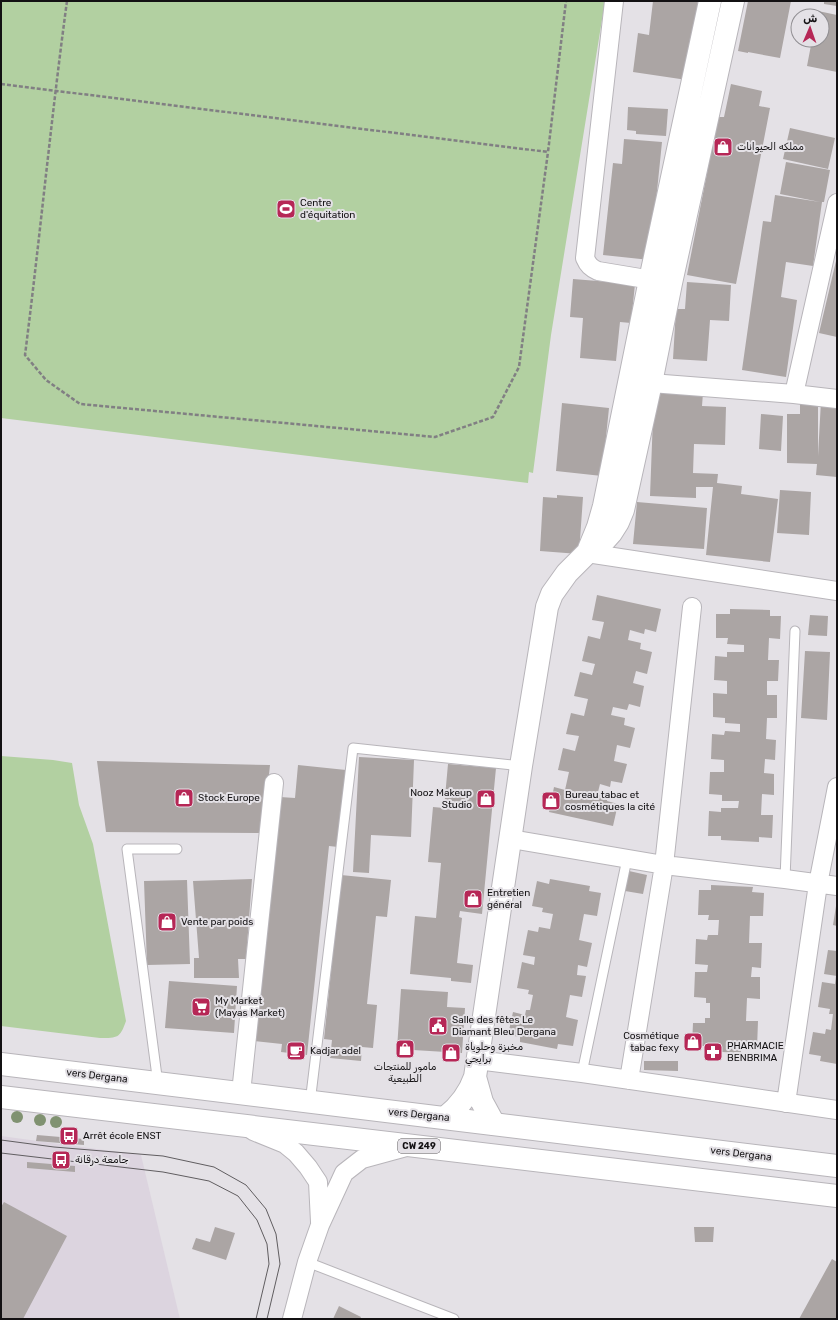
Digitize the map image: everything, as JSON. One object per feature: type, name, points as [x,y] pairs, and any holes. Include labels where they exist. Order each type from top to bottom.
[{"type":"street","points":[[614,1],[584,258],[587,264],[598,271],[660,281]]},
{"type":"street","points":[[446,1118],[456,1110],[464,1100],[470,1089],[476,1068],[521,766],[547,607],[558,583],[566,573],[611,533],[623,510],[651,383],[660,281],[710,1]]},
{"type":"street","points":[[587,554],[598,527],[604,506],[660,281],[733,1]]},
{"type":"street","points":[[794,394],[837,202]]},
{"type":"street","points":[[651,383],[794,394],[837,399]]},
{"type":"street","points":[[587,554],[837,591]]},
{"type":"street","points":[[630,1080],[664,865],[692,608]]},
{"type":"street","points":[[241,1093],[274,783]]},
{"type":"street","points":[[786,1103],[818,884],[837,787]]},
{"type":"street","points":[[511,839],[664,865],[785,878],[837,886]]},
{"type":"street","name":"vers Dergana","points":[[1,1064],[241,1093],[310,1103],[446,1118],[837,1166]]},
{"type":"street","points":[[476,1068],[582,1073],[837,1110]]},
{"type":"street","points":[[476,1068],[482,1102],[494,1124]]},
{"type":"street","name":"CW 249","points":[[1,1097],[837,1196]]},
{"type":"street","points":[[239,1126],[285,1144],[296,1153],[308,1167],[318,1182],[320,1225]]},
{"type":"street","points":[[292,1319],[307,1262],[320,1225],[344,1173],[362,1159],[413,1145]]},
{"type":"lane","points":[[785,878],[795,631]]},
{"type":"lane","points":[[310,1103],[353,748],[521,766]]},
{"type":"lane","points":[[158,1084],[128,849],[177,849]]},
{"type":"lane","points":[[582,1073],[627,859]]},
{"type":"lane","points":[[307,1262],[454,1319]]},
{"type":"path","points":[[67,1],[55,90],[25,355],[46,380],[80,404],[435,437],[493,417],[519,367],[548,152],[566,1]]},
{"type":"path","points":[[1,84],[548,152]]},
{"type":"shaded area","points":[[1,1136],[141,1155],[180,1319],[1,1319]]},
{"type":"green space","name":"Centre d'équitation","points":[[1,1],[605,1],[551,335],[533,473],[529,472],[528,483],[1,418]]},
{"type":"green space","points":[[1,756],[72,763],[79,805],[93,844],[126,1021],[118,1036],[111,1038],[100,1038],[1,1026]]},
{"type":"building","points":[[653,1],[698,1],[687,80],[633,72],[638,33],[649,35]]},
{"type":"building","points":[[748,1],[791,1],[780,58],[738,51]]},
{"type":"building","points":[[824,1],[837,1],[837,6],[824,4]]},
{"type":"building","points":[[830,14],[837,15],[837,72],[807,66],[810,48],[830,48]]},
{"type":"building","points":[[731,84],[762,91],[759,106],[770,108],[736,284],[687,275],[718,117],[724,117]]},
{"type":"building","points":[[628,107],[668,109],[666,136],[636,134],[636,131],[627,130]]},
{"type":"building","points":[[790,128],[835,138],[828,169],[783,159]]},
{"type":"building","points":[[624,139],[662,142],[650,260],[603,255],[613,163],[622,164]]},
{"type":"building","points":[[786,162],[830,170],[824,202],[822,202],[813,266],[786,262],[781,297],[797,300],[786,377],[742,370],[763,221],[771,222],[775,195],[820,202],[780,194]]},
{"type":"building","points":[[837,261],[837,337],[819,333]]},
{"type":"building","points":[[573,279],[635,284],[631,323],[620,322],[616,361],[580,358],[583,318],[570,317]]},
{"type":"building","points":[[687,282],[731,285],[729,321],[710,320],[707,361],[673,359],[676,309],[685,309]]},
{"type":"building","points":[[654,391],[703,393],[702,406],[726,407],[725,445],[694,444],[693,473],[718,474],[717,483],[742,486],[741,494],[778,499],[770,562],[706,555],[713,487],[696,487],[696,498],[650,496]]},
{"type":"building","points":[[821,401],[837,402],[837,477],[816,475],[817,464],[787,463],[787,414],[800,414],[800,402],[818,402],[818,456]]},
{"type":"building","points":[[562,403],[609,408],[602,476],[556,471]]},
{"type":"building","points":[[761,414],[783,416],[781,451],[759,449]]},
{"type":"building","points":[[780,490],[811,492],[809,535],[777,533]]},
{"type":"building","points":[[557,495],[583,497],[579,554],[540,551],[543,497],[557,498]]},
{"type":"building","points":[[637,502],[707,508],[704,549],[633,544]]},
{"type":"building","points":[[597,595],[661,609],[656,632],[645,629],[644,634],[630,630],[628,640],[641,643],[640,649],[652,652],[647,674],[636,671],[633,683],[644,686],[640,707],[629,704],[627,710],[613,707],[611,715],[625,718],[624,725],[635,728],[630,748],[617,745],[614,761],[627,764],[622,783],[611,781],[610,787],[600,784],[598,792],[608,795],[607,801],[618,804],[613,826],[549,812],[554,787],[565,790],[569,772],[558,770],[563,748],[575,751],[579,736],[566,734],[571,713],[584,716],[588,699],[574,696],[580,672],[592,675],[595,664],[582,661],[588,636],[600,639],[604,622],[592,620]]},
{"type":"building","points":[[730,609],[770,610],[770,616],[781,616],[780,639],[769,638],[768,660],[779,660],[778,681],[767,681],[767,695],[777,695],[777,718],[767,718],[766,739],[776,740],[775,760],[765,759],[764,773],[774,774],[774,795],[762,794],[761,815],[773,815],[772,838],[759,837],[759,842],[721,840],[721,836],[708,836],[709,811],[721,812],[721,808],[738,808],[739,801],[722,801],[722,795],[709,794],[710,772],[724,772],[724,760],[711,759],[712,734],[724,735],[725,731],[740,732],[740,724],[725,723],[725,718],[713,717],[713,693],[727,694],[727,681],[714,680],[715,656],[727,657],[727,652],[744,652],[744,645],[727,644],[728,638],[716,638],[716,614],[730,614]]},
{"type":"building","points":[[810,615],[828,616],[827,636],[808,635]]},
{"type":"building","points":[[805,651],[830,652],[827,720],[801,718]]},
{"type":"building","points":[[359,757],[414,760],[411,837],[371,835],[369,873],[353,872]]},
{"type":"building","name":"Stock Europe","points":[[97,761],[270,765],[263,833],[106,832]]},
{"type":"building","points":[[448,764],[496,768],[482,914],[460,911],[459,917],[462,918],[457,963],[473,965],[471,983],[451,981],[451,978],[410,974],[415,916],[436,918],[441,863],[428,862],[433,807],[444,808]]},
{"type":"building","points":[[298,765],[346,770],[338,847],[329,846],[307,1055],[281,1052],[282,1044],[253,1041],[280,797],[295,798]]},
{"type":"building","points":[[629,871],[647,875],[643,894],[625,891]]},
{"type":"building","points":[[341,875],[391,880],[387,917],[376,916],[367,1004],[377,1005],[373,1048],[362,1047],[361,1061],[330,1058],[332,1040],[324,1039]]},
{"type":"building","points":[[252,879],[246,959],[238,959],[239,978],[194,978],[194,958],[199,958],[193,881]]},
{"type":"building","points":[[550,879],[590,886],[589,891],[601,893],[597,916],[584,914],[579,940],[592,943],[587,967],[578,965],[577,975],[586,976],[582,997],[570,995],[566,1017],[578,1020],[573,1046],[558,1044],[557,1049],[520,1042],[520,1037],[508,1035],[513,1012],[525,1015],[526,1010],[530,1010],[533,995],[528,994],[529,990],[517,988],[522,962],[534,965],[535,957],[523,955],[528,930],[538,932],[539,927],[550,929],[553,914],[542,912],[543,908],[532,906],[537,881],[549,884]]},
{"type":"building","name":"Vente par poids","points":[[187,880],[190,964],[147,965],[144,881]]},
{"type":"building","points":[[711,885],[753,887],[752,892],[764,893],[763,916],[750,916],[749,943],[762,943],[761,968],[752,967],[751,977],[760,977],[760,999],[747,998],[746,1021],[758,1021],[757,1048],[741,1047],[741,1053],[704,1051],[704,1046],[692,1045],[693,1023],[705,1023],[705,1018],[710,1018],[710,1003],[706,1003],[706,998],[694,997],[695,972],[707,972],[708,965],[695,964],[696,939],[707,940],[708,935],[718,935],[719,920],[708,920],[709,915],[698,915],[699,890],[711,890]]},
{"type":"building","points":[[837,906],[837,926],[833,925]]},
{"type":"building","points":[[828,950],[837,951],[837,976],[824,974]]},
{"type":"building","points":[[836,976],[837,1064],[820,1061],[821,1056],[809,1054],[813,1032],[825,1034],[826,1029],[831,1030],[833,1014],[829,1014],[830,1009],[818,1007],[822,982],[835,984]]},
{"type":"building","name":"My Market (Mayas Market)","points":[[169,981],[237,986],[234,1033],[165,1028]]},
{"type":"building","points":[[401,989],[448,992],[447,1007],[465,1008],[462,1053],[397,1049]]},
{"type":"building","points":[[644,1061],[678,1061],[678,1071],[644,1070]]},
{"type":"building","points":[[37,1135],[84,1139],[84,1145],[36,1141]]},
{"type":"building","points":[[27,1162],[75,1166],[75,1172],[27,1168]]},
{"type":"building","points":[[4,1202],[67,1236],[23,1319],[1,1319],[1,1207]]},
{"type":"building","points":[[215,1227],[235,1233],[226,1260],[192,1249],[196,1238],[210,1242]]},
{"type":"building","points":[[694,1227],[714,1227],[713,1242],[695,1242]]},
{"type":"building","points":[[832,1259],[837,1262],[837,1319],[799,1319]]},
{"type":"building","points":[[339,1306],[361,1317],[360,1319],[333,1319]]},
{"type":"tram line","points":[[1,1140],[54,1147],[163,1156],[214,1167],[246,1185],[266,1209],[276,1234],[280,1264],[267,1319]]},
{"type":"tram line","points":[[1,1153],[163,1172],[209,1181],[238,1196],[257,1220],[267,1244],[269,1264],[256,1319]]},
{"type":"place","name":"مملكه الحيوانات","points":[[723,147]]},
{"type":"place","name":"Centre d'équitation","points":[[286,209]]},
{"type":"place","name":"Stock Europe","points":[[184,798]]},
{"type":"place","name":"Nooz Makeup Studio","points":[[486,799]]},
{"type":"place","name":"Bureau tabac et cosmétiques la cité","points":[[551,801]]},
{"type":"place","name":"Entretien général","points":[[473,899]]},
{"type":"place","name":"Vente par poids","points":[[167,922]]},
{"type":"place","name":"My Market (Mayas Market)","points":[[201,1007]]},
{"type":"place","name":"Salle des fêtes Le Diamant Bleu Dergana","points":[[438,1026]]},
{"type":"place","name":"Cosmétique tabac fexy","points":[[693,1042]]},
{"type":"place","name":"مامور للمنتجات الطبيعية","points":[[405,1049]]},
{"type":"place","name":"Kadjar adel","points":[[296,1051]]},
{"type":"place","name":"PHARMACIE BENBRIMA","points":[[713,1052]]},
{"type":"place","name":"مخبزة وحلوياة برايجي","points":[[451,1053]]},
{"type":"place","name":"Arrêt école ENST","points":[[69,1136]]},
{"type":"place","name":"جامعة درقانة","points":[[61,1160]]}]
